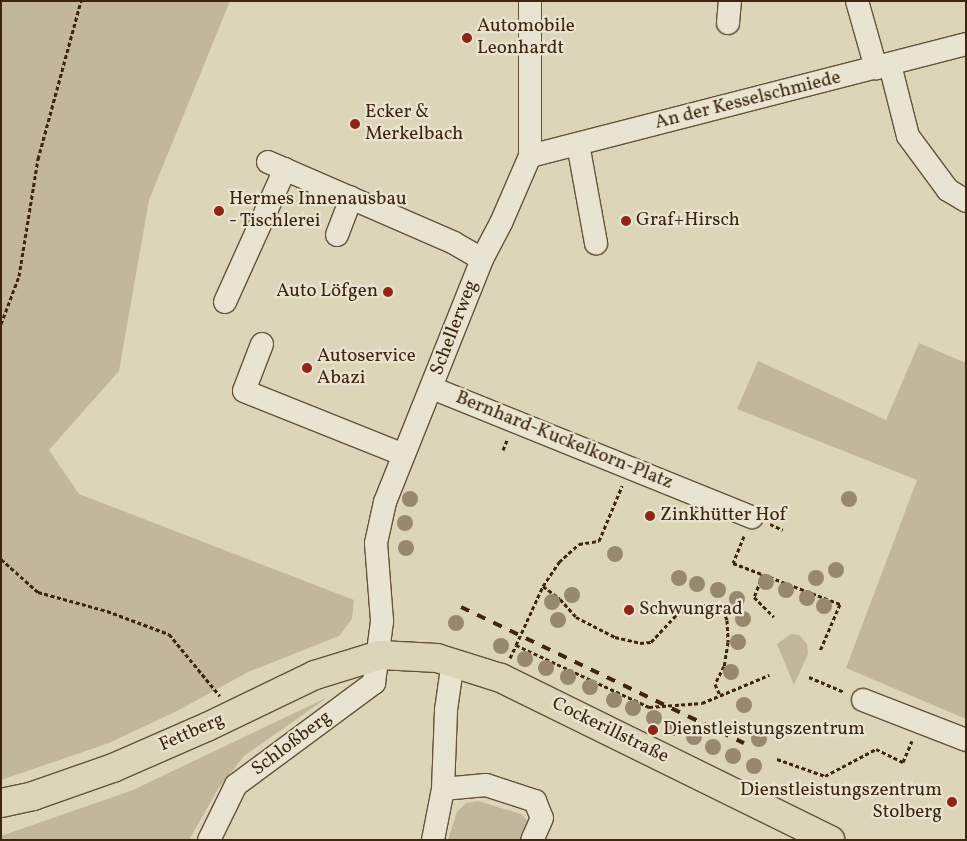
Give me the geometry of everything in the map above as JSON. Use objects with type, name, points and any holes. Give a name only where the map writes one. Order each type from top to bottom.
[{"type":"main road","name":"Cockerillstraße","points":[[380,655],[453,661],[501,678],[830,840]]},
{"type":"main road","name":"Fettberg","points":[[1,803],[33,796],[113,768],[235,714],[315,675],[380,655]]},
{"type":"street","name":"Schellerweg","points":[[380,655],[382,621],[376,543],[385,502],[482,259],[501,223],[530,156],[530,1]]},
{"type":"street","points":[[857,1],[908,136],[948,190],[966,201]]},
{"type":"street","name":"An der Kesselschmiede","points":[[530,156],[966,44]]},
{"type":"street","points":[[578,144],[596,243]]},
{"type":"street","points":[[225,302],[276,166],[454,243],[482,259]]},
{"type":"street","points":[[337,234],[351,198]]},
{"type":"street","points":[[262,344],[244,391],[404,455]]},
{"type":"street","name":"Bernhard-Kuckelkorn-Platz","points":[[432,388],[752,517]]},
{"type":"street","name":"Schloßberg","points":[[209,840],[236,785],[374,683],[380,655]]},
{"type":"street","points":[[433,840],[443,789],[446,710],[453,661]]},
{"type":"street","points":[[854,696],[966,740]]},
{"type":"street","points":[[443,789],[486,785],[535,801],[542,818],[532,840]]},
{"type":"path","points":[[1,324],[19,276],[38,159],[81,1]]},
{"type":"path","points":[[501,678],[543,586],[559,562],[579,544],[598,541],[630,467]]},
{"type":"path","points":[[752,517],[733,563],[840,604],[820,651]]},
{"type":"path","points":[[1,559],[38,592],[107,611],[169,634],[235,714]]},
{"type":"path","points":[[763,574],[754,597],[774,617]]},
{"type":"path","points":[[543,586],[560,599],[576,617],[615,637],[640,643],[651,642],[676,615],[695,605],[713,605],[723,610],[728,642],[724,666],[715,684],[720,695]]},
{"type":"path","points":[[516,645],[650,708],[702,703],[769,675]]},
{"type":"path","points":[[809,677],[854,696]]},
{"type":"path","points":[[777,759],[825,776],[876,749],[903,762],[920,722]]},
{"type":"shaded area","points":[[1,1],[230,1],[149,200],[119,371],[49,450],[79,494],[354,600],[352,619],[339,636],[248,672],[179,710],[109,743],[1,780]]},
{"type":"shaded area","points":[[919,343],[966,363],[966,719],[846,668],[917,480],[737,409],[758,361],[886,420]]},
{"type":"shaded area","points":[[791,634],[799,635],[807,644],[808,654],[794,685],[777,644]]},
{"type":"shaded area","points":[[328,697],[244,756],[218,789],[189,840],[1,840],[1,836],[133,790]]},
{"type":"shaded area","points":[[478,801],[521,814],[528,821],[523,840],[448,840],[457,812],[466,803]]},
{"type":"railway","points":[[461,607],[744,743]]},
{"type":"place","name":"Automobile Leonhardt","points":[[467,38]]},
{"type":"place","name":"Ecker & Merkelbach","points":[[355,124]]},
{"type":"place","name":"Hermes Innenausbau - Tischlerei","points":[[219,211]]},
{"type":"place","name":"Graf+Hirsch","points":[[626,221]]},
{"type":"place","name":"Auto Löfgen","points":[[388,292]]},
{"type":"place","name":"Autoservice Abazi","points":[[307,368]]},
{"type":"place","name":"Zinkhütter Hof","points":[[650,516]]},
{"type":"place","name":"Schwungrad","points":[[629,610]]},
{"type":"place","name":"Dienstleistungszentrum","points":[[653,730]]},
{"type":"place","name":"Dienstleistungszentrum Stolberg","points":[[952,802]]}]
